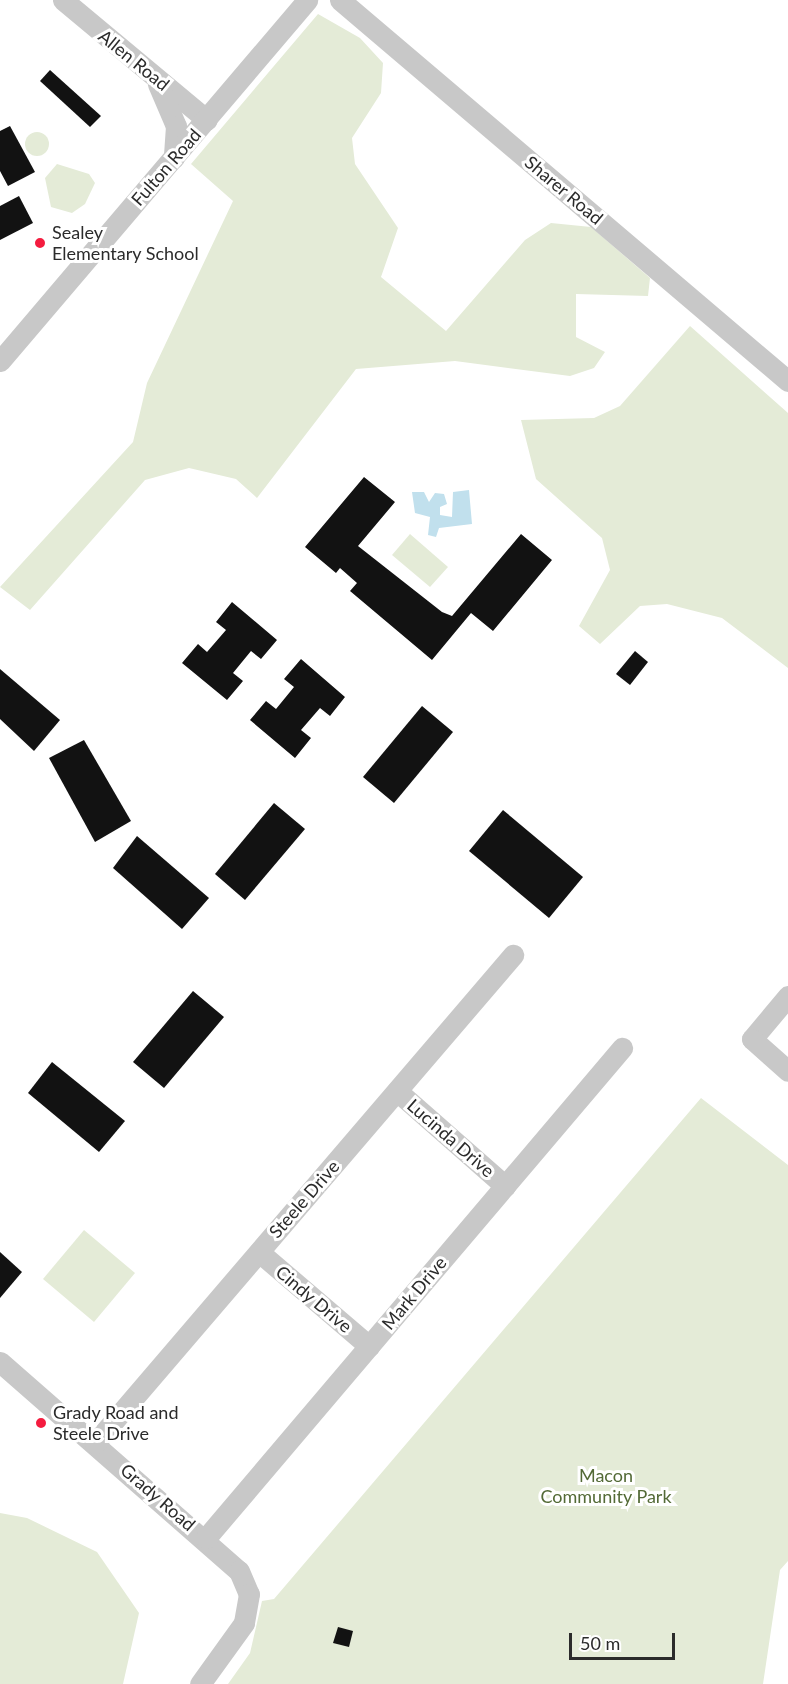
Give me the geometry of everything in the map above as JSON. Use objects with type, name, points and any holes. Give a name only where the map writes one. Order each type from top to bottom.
[{"type":"street","name":"Allen Road","points":[[63,0],[157,83],[207,120]]},
{"type":"street","name":"Fulton Road","points":[[0,361],[307,0]]},
{"type":"street","name":"Sharer Road","points":[[340,0],[788,381]]},
{"type":"street","points":[[157,83],[176,126],[174,158]]},
{"type":"street","name":"Steele Drive","points":[[95,1443],[513,955]]},
{"type":"street","points":[[788,996],[752,1039],[788,1071]]},
{"type":"street","name":"Mark Drive","points":[[206,1538],[622,1048]]},
{"type":"street","name":"Lucinda Drive","points":[[397,1091],[505,1186]]},
{"type":"street","name":"Cindy Drive","points":[[259,1252],[369,1346]]},
{"type":"street","name":"Grady Road","points":[[0,1362],[206,1538],[239,1571],[249,1594],[239,1636],[200,1684]]},
{"type":"green space","points":[[318,14],[360,38],[383,63],[381,93],[352,138],[355,164],[398,228],[381,277],[446,331],[525,240],[551,223],[591,227],[650,278],[648,296],[576,294],[576,337],[605,352],[594,368],[570,376],[455,361],[356,369],[257,498],[236,479],[189,468],[145,480],[30,610],[0,587],[133,442],[147,383],[233,201],[191,164]]},
{"type":"green space","points":[[37,132],[46,135],[49,144],[46,153],[37,156],[28,153],[25,144],[28,135]]},
{"type":"green space","points":[[57,164],[89,174],[95,183],[85,204],[72,213],[51,207],[45,178]]},
{"type":"green space","points":[[690,326],[788,413],[788,668],[722,618],[667,604],[640,606],[600,644],[579,626],[610,570],[602,538],[536,479],[521,420],[594,418],[620,406]]},
{"type":"green space","points":[[410,534],[448,567],[430,587],[392,555]]},
{"type":"green space","name":"Macon Community Park","points":[[701,1098],[788,1165],[788,1561],[780,1570],[763,1684],[228,1684],[250,1653],[262,1601],[274,1599]]},
{"type":"green space","points":[[84,1230],[135,1273],[94,1322],[43,1279]]},
{"type":"green space","points":[[0,1513],[27,1518],[97,1552],[139,1613],[123,1684],[0,1684]]},
{"type":"water","points":[[469,490],[472,524],[439,528],[436,537],[428,535],[430,517],[415,513],[412,492],[424,492],[429,502],[435,493],[444,494],[447,504],[440,507],[440,515],[452,517],[453,492]]},
{"type":"building","points":[[50,70],[101,116],[90,127],[40,81]]},
{"type":"building","points":[[10,126],[35,172],[8,186],[0,171],[0,131]]},
{"type":"building","points":[[19,196],[33,223],[0,240],[0,206]]},
{"type":"building","points":[[364,477],[395,502],[358,546],[442,612],[452,616],[521,534],[552,560],[493,631],[471,613],[432,660],[350,591],[357,583],[340,568],[336,573],[305,547]]},
{"type":"building","points":[[232,602],[277,640],[261,659],[251,651],[233,673],[243,681],[227,700],[182,663],[198,644],[207,652],[226,630],[216,622]]},
{"type":"building","points":[[635,651],[648,662],[630,685],[616,674]]},
{"type":"building","points":[[301,659],[345,697],[330,716],[320,708],[301,730],[311,738],[295,758],[250,720],[266,701],[276,709],[294,687],[284,679]]},
{"type":"building","points":[[0,669],[60,720],[34,751],[0,719]]},
{"type":"building","points":[[422,706],[453,732],[394,803],[363,777]]},
{"type":"building","points":[[84,740],[131,821],[95,842],[49,758]]},
{"type":"building","points":[[274,803],[305,829],[245,900],[215,874]]},
{"type":"building","points":[[503,810],[583,877],[549,918],[469,851]]},
{"type":"building","points":[[137,836],[209,898],[182,929],[113,868]]},
{"type":"building","points":[[193,991],[224,1017],[164,1088],[133,1062]]},
{"type":"building","points":[[52,1062],[125,1121],[99,1152],[28,1093]]},
{"type":"building","points":[[0,1252],[22,1272],[0,1298]]},
{"type":"building","points":[[338,1627],[353,1631],[349,1647],[333,1643]]},
{"type":"place","name":"Sealey Elementary School","points":[[40,243]]},
{"type":"place","name":"Grady Road and Steele Drive","points":[[41,1423]]}]
